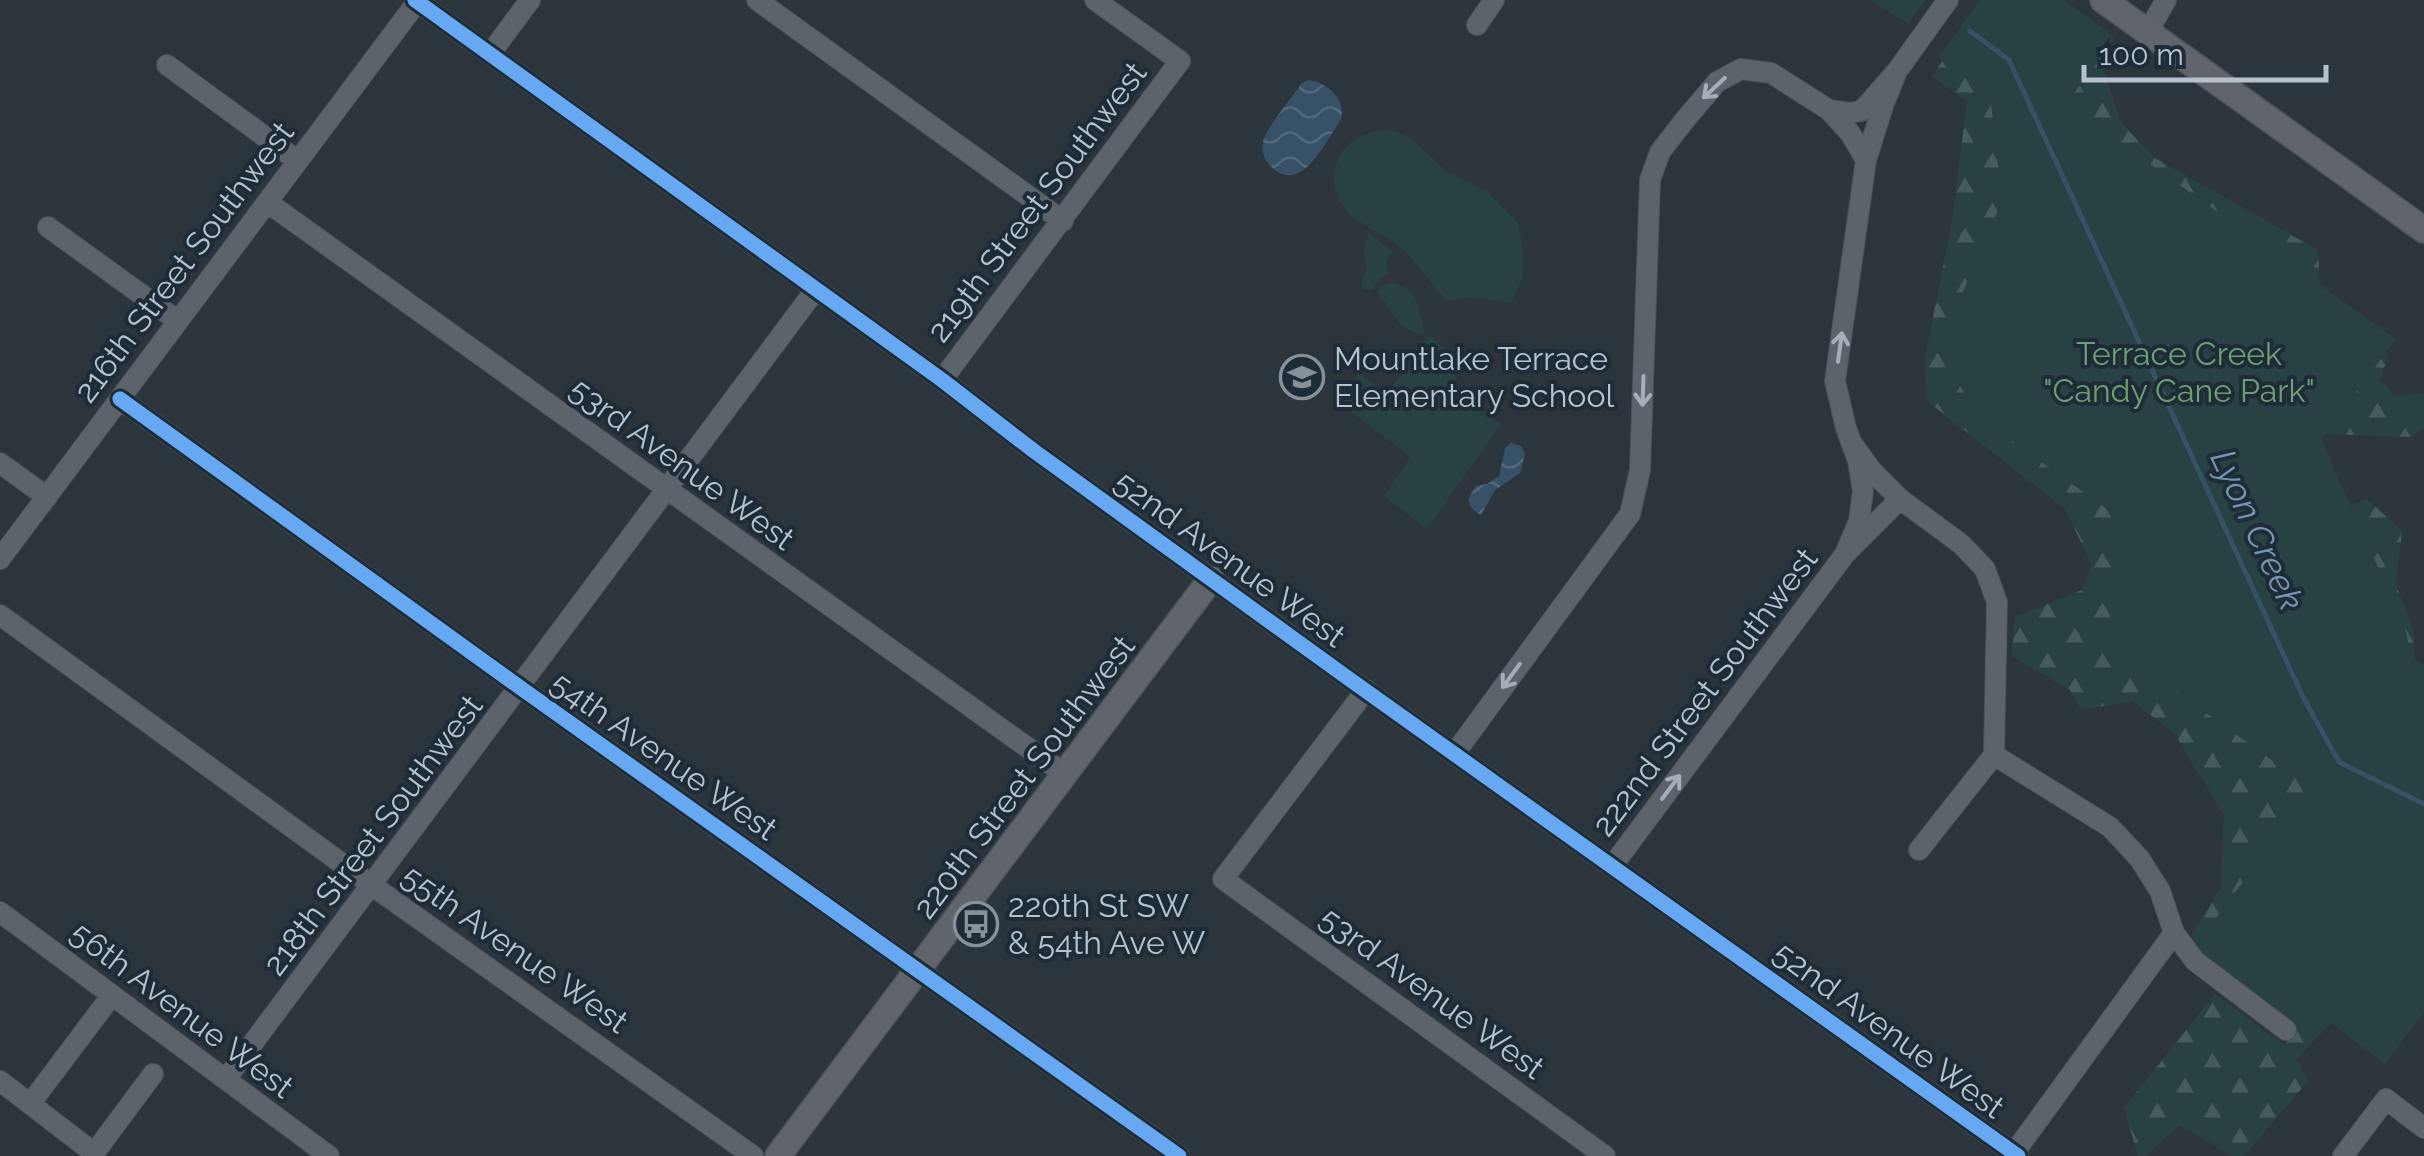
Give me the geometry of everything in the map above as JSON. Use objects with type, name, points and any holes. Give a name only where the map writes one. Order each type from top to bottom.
[{"type":"main road","points":[[2103,0],[2424,230]]},
{"type":"main road","name":"220th Street Southwest","points":[[778,1156],[1211,579]]},
{"type":"street","points":[[490,54],[530,0]]},
{"type":"street","points":[[757,0],[1063,220]]},
{"type":"street","name":"219th Street Southwest","points":[[942,380],[1180,61],[1094,0]]},
{"type":"street","points":[[1477,25],[1494,0]]},
{"type":"street","points":[[1829,110],[1861,111],[1898,71],[1948,0]]},
{"type":"street","points":[[2147,32],[2166,0]]},
{"type":"street","name":"52nd Avenue West","points":[[416,1],[1211,579],[2016,1154]]},
{"type":"street","name":"216th Street Southwest","points":[[0,559],[416,1]]},
{"type":"street","points":[[168,65],[298,161]]},
{"type":"street","points":[[1455,754],[1630,514],[1640,470],[1650,180],[1660,152],[1717,82],[1741,69],[1770,73],[1829,110],[1850,133],[1866,160]]},
{"type":"street","name":"222nd Street Southwest","points":[[1845,554],[1860,521],[1863,492],[1835,381],[1866,160],[1898,71]]},
{"type":"street","name":"53rd Avenue West","points":[[268,202],[1063,773]]},
{"type":"street","points":[[48,227],[178,321]]},
{"type":"street","name":"218th Street Southwest","points":[[226,1079],[816,289]]},
{"type":"street","name":"54th Avenue West","points":[[120,399],[1169,1153]]},
{"type":"street","name":"222nd Street Southwest","points":[[1613,865],[1845,554],[1900,499],[1851,442]]},
{"type":"street","points":[[0,463],[46,496]]},
{"type":"street","points":[[1900,499],[1961,544],[1985,570],[1997,602],[1994,755],[1919,850]]},
{"type":"street","name":"55th Avenue West","points":[[0,615],[752,1156]]},
{"type":"street","name":"53rd Avenue West","points":[[1366,690],[1223,879],[1605,1156]]},
{"type":"street","points":[[1994,755],[2110,828],[2139,858],[2160,890],[2174,933],[2195,961],[2286,1030]]},
{"type":"street","name":"56th Avenue West","points":[[0,912],[226,1079],[314,1152]]},
{"type":"street","points":[[2016,1154],[2174,933]]},
{"type":"street","points":[[30,1104],[112,995]]},
{"type":"street","points":[[0,1081],[93,1154],[154,1074]]},
{"type":"street","points":[[2343,1156],[2386,1099],[2424,1128]]},
{"type":"green space","points":[[1870,0],[1925,0],[1908,24]]},
{"type":"green space","name":"Terrace Creek \"Candy Cane Park\"","points":[[1980,0],[2064,0],[2115,37],[2066,104],[2396,339],[2321,439],[2405,628],[2411,656],[2424,666],[2424,1012],[2385,1064],[2327,1020],[2313,1038],[2193,949],[2312,789],[2106,641],[2114,514],[1959,403],[1965,394],[1938,349],[2002,201],[1990,94],[1939,57]]},
{"type":"green space","name":"Terrace Creek \"Candy Cane Park\"","points":[[1984,0],[2090,25],[2120,121],[2153,157],[2318,250],[2321,299],[2378,334],[2388,357],[2380,379],[2394,395],[2424,394],[2424,428],[2411,437],[2296,433],[2328,514],[2367,499],[2402,531],[2396,584],[2414,632],[2414,662],[2424,671],[2333,1020],[2297,1059],[2308,1081],[2244,1156],[2232,1156],[2180,1125],[2145,1156],[2138,1156],[2124,1108],[2215,994],[2284,1045],[2294,1031],[2189,939],[2221,887],[2224,815],[2174,733],[2132,701],[2081,710],[2070,690],[2012,656],[2015,617],[2082,590],[2092,565],[2065,509],[1927,401],[1925,358],[1952,221],[1967,101],[1932,76]]},
{"type":"green space","points":[[1372,132],[1401,133],[1447,172],[1487,192],[1518,223],[1523,250],[1522,278],[1511,303],[1474,297],[1447,301],[1407,253],[1347,212],[1335,189],[1336,163],[1349,144]]},
{"type":"green space","points":[[1368,233],[1393,251],[1386,260],[1388,273],[1372,290],[1363,289],[1361,283],[1367,266],[1364,252]]},
{"type":"green space","points":[[1390,283],[1412,294],[1425,335],[1405,328],[1376,294]]},
{"type":"green space","points":[[1429,336],[1452,360],[1457,393],[1501,424],[1427,529],[1384,496],[1411,457],[1338,402],[1358,373],[1388,393]]},
{"type":"water","points":[[1309,80],[1334,93],[1341,105],[1341,119],[1314,160],[1296,174],[1286,175],[1267,161],[1263,142],[1286,104]]},
{"type":"water","points":[[1511,443],[1521,446],[1525,454],[1520,473],[1495,490],[1481,515],[1470,506],[1470,495],[1476,486],[1499,476],[1505,448]]},
{"type":"waterway","name":"Lyon Creek","points":[[1970,31],[2009,60],[2303,697],[2339,762],[2424,804]]},
{"type":"cycle path","points":[[415,0],[1352,681],[2018,1156]]},
{"type":"cycle path","points":[[120,399],[1179,1156]]},
{"type":"place","name":"Mountlake Terrace Elementary School","points":[[1302,377]]},
{"type":"place","name":"220th St SW & 54th Ave W","points":[[976,924]]}]
